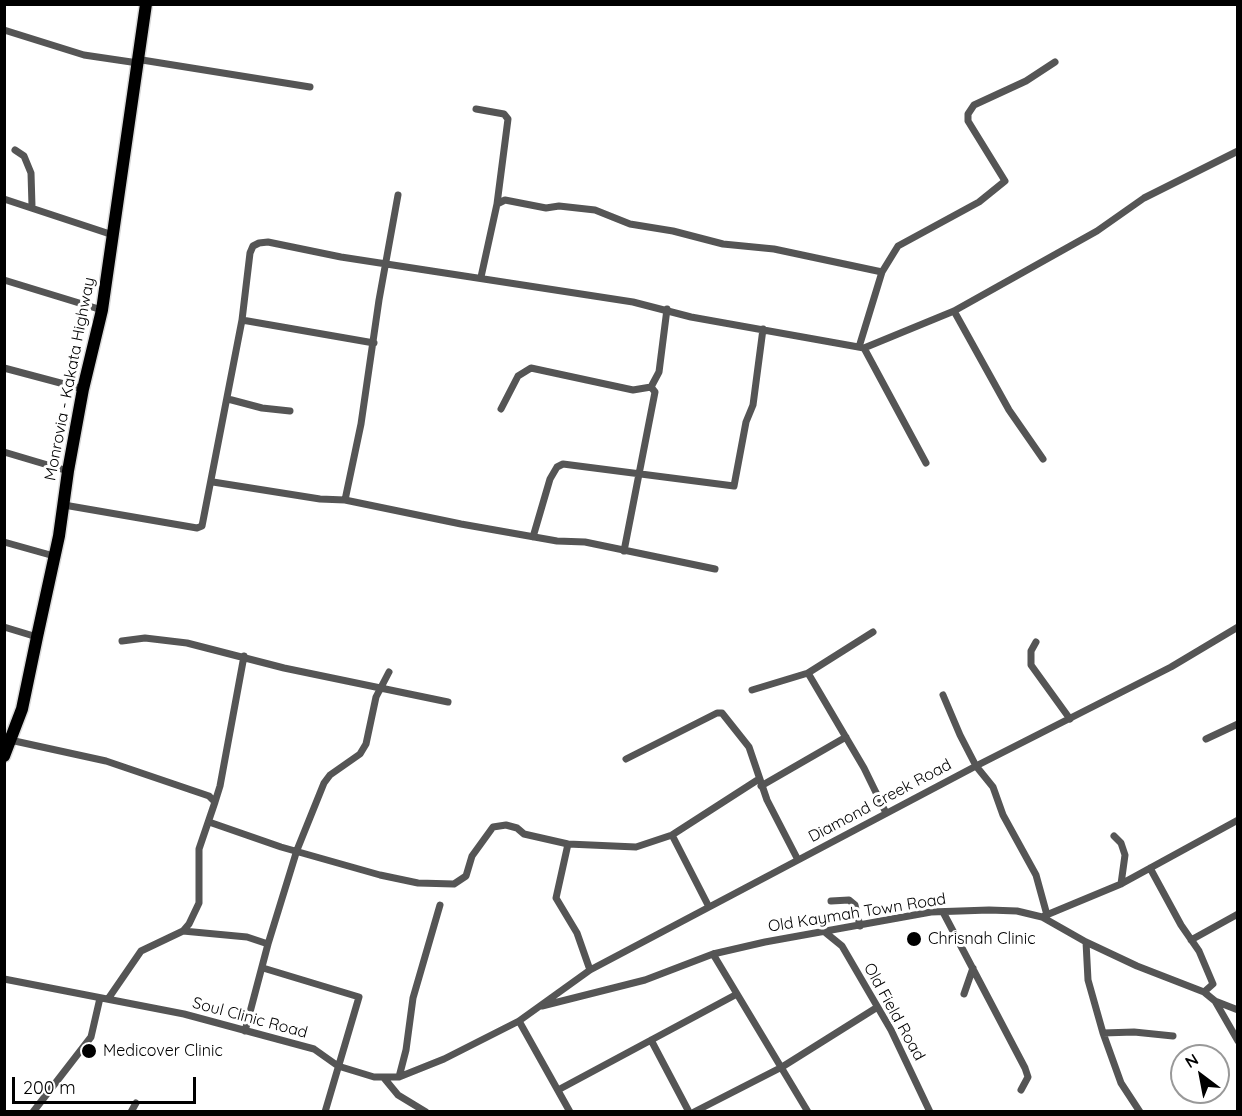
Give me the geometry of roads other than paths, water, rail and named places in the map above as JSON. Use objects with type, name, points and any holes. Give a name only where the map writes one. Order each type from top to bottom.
[{"type":"highway","name":"Monrovia - Kakata Highway","points":[[4,756],[7,738],[22,709],[38,638],[64,505],[83,389],[102,310],[146,4]]},
{"type":"street","points":[[4,30],[84,55],[138,63],[142,60],[310,87]]},
{"type":"street","points":[[926,463],[862,347],[882,272],[898,246],[979,202],[1002,185],[1005,181],[968,121],[968,114],[974,105],[1026,81],[1055,62]]},
{"type":"street","points":[[476,109],[504,114],[508,119],[497,204],[481,277]]},
{"type":"street","points":[[15,150],[24,156],[31,173],[32,206]]},
{"type":"street","points":[[64,505],[200,528],[213,482],[242,320],[250,253],[259,243],[268,242],[386,264],[481,277],[667,309],[691,317],[862,347],[954,311],[1097,231],[1144,198],[1238,151]]},
{"type":"street","points":[[345,500],[361,424],[398,195]]},
{"type":"street","points":[[4,199],[32,206],[113,235]]},
{"type":"street","points":[[497,204],[505,200],[516,200],[546,208],[559,206],[595,210],[630,224],[672,231],[723,244],[774,249],[882,272]]},
{"type":"street","points":[[4,280],[102,310]]},
{"type":"street","points":[[651,387],[659,372],[667,309]]},
{"type":"street","points":[[954,311],[1009,410],[1043,459]]},
{"type":"street","points":[[242,320],[374,343]]},
{"type":"street","points":[[533,537],[550,478],[557,467],[563,464],[734,486],[746,422],[753,405],[763,329]]},
{"type":"street","points":[[4,368],[83,389]]},
{"type":"street","points":[[501,409],[518,376],[531,368],[633,390],[651,387]]},
{"type":"street","points":[[624,551],[655,392],[651,387]]},
{"type":"street","points":[[228,399],[255,407],[290,411]]},
{"type":"street","points":[[4,452],[68,471]]},
{"type":"street","points":[[213,482],[320,500],[345,500],[533,537],[585,542],[715,569]]},
{"type":"street","points":[[4,542],[54,556]]},
{"type":"street","points":[[4,627],[38,638]]},
{"type":"street","name":"Diamond Creek Road","points":[[539,1007],[590,970],[976,766],[1171,667],[1238,627]]},
{"type":"street","points":[[752,690],[807,673],[873,632]]},
{"type":"street","points":[[122,641],[167,639],[244,656],[284,668],[448,702]]},
{"type":"street","points":[[1036,642],[1031,651],[1031,665],[1070,719]]},
{"type":"street","points":[[33,1112],[91,1037],[104,999],[141,951],[183,931],[199,903],[200,849],[220,786],[244,656]]},
{"type":"street","points":[[245,1031],[268,944],[297,850],[324,783],[330,775],[360,754],[366,744],[379,688],[389,672]]},
{"type":"street","points":[[807,673],[846,737],[886,813]]},
{"type":"street","points":[[943,695],[976,766],[993,787],[1003,815],[1036,876],[1044,916],[1121,884],[1238,820]]},
{"type":"street","points":[[626,759],[717,713],[722,713],[749,747],[760,782],[798,860]]},
{"type":"street","points":[[1206,739],[1238,724]]},
{"type":"street","points":[[209,822],[297,850],[418,883],[454,884],[466,876],[472,856],[494,827],[506,825],[517,828],[524,834],[568,844],[636,847],[672,835],[760,782],[846,737]]},
{"type":"street","points":[[7,738],[106,761],[208,796],[214,802]]},
{"type":"street","points":[[672,835],[709,907]]},
{"type":"street","points":[[1114,836],[1121,843],[1125,855],[1121,884]]},
{"type":"street","points":[[568,844],[556,898],[580,939],[590,970]]},
{"type":"street","points":[[1150,868],[1199,951],[1213,984],[1204,992]]},
{"type":"street","points":[[831,901],[849,900],[855,905],[860,926]]},
{"type":"street","points":[[399,1077],[406,1050],[413,998],[440,905]]},
{"type":"street","name":"Old Kaymah Town Road","points":[[539,1007],[645,980],[713,954],[765,942],[943,912],[1008,911],[1044,916],[1086,942],[1137,966],[1204,992],[1215,1001],[1238,1010]]},
{"type":"street","points":[[943,912],[1025,1068],[1028,1077],[1021,1090]]},
{"type":"street","points":[[1191,940],[1238,914]]},
{"type":"street","points":[[183,931],[247,937],[268,944]]},
{"type":"street","name":"Old Field Road","points":[[826,933],[842,946],[904,1053],[930,1112]]},
{"type":"street","points":[[1086,942],[1088,980],[1102,1034],[1121,1083],[1140,1112]]},
{"type":"street","points":[[713,954],[808,1112]]},
{"type":"street","points":[[263,968],[358,996],[325,1112]]},
{"type":"street","points":[[964,994],[973,968]]},
{"type":"street","name":"Soul Clinic Road","points":[[4,979],[184,1014],[314,1049],[338,1066],[384,1078],[399,1077],[444,1059],[519,1021],[539,1007]]},
{"type":"street","points":[[558,1090],[737,994]]},
{"type":"street","points":[[1215,1001],[1238,1041]]},
{"type":"street","points":[[694,1112],[782,1067],[876,1008]]},
{"type":"street","points":[[519,1021],[570,1112]]},
{"type":"street","points":[[1102,1034],[1134,1032],[1173,1036]]},
{"type":"street","points":[[651,1040],[689,1112]]},
{"type":"street","points":[[384,1078],[398,1095],[426,1112]]},
{"type":"street","points":[[130,1112],[136,1103]]},
{"type":"place","name":"Chrisnah Clinic","points":[[914,939]]},
{"type":"place","name":"Medicover Clinic","points":[[89,1051]]}]
